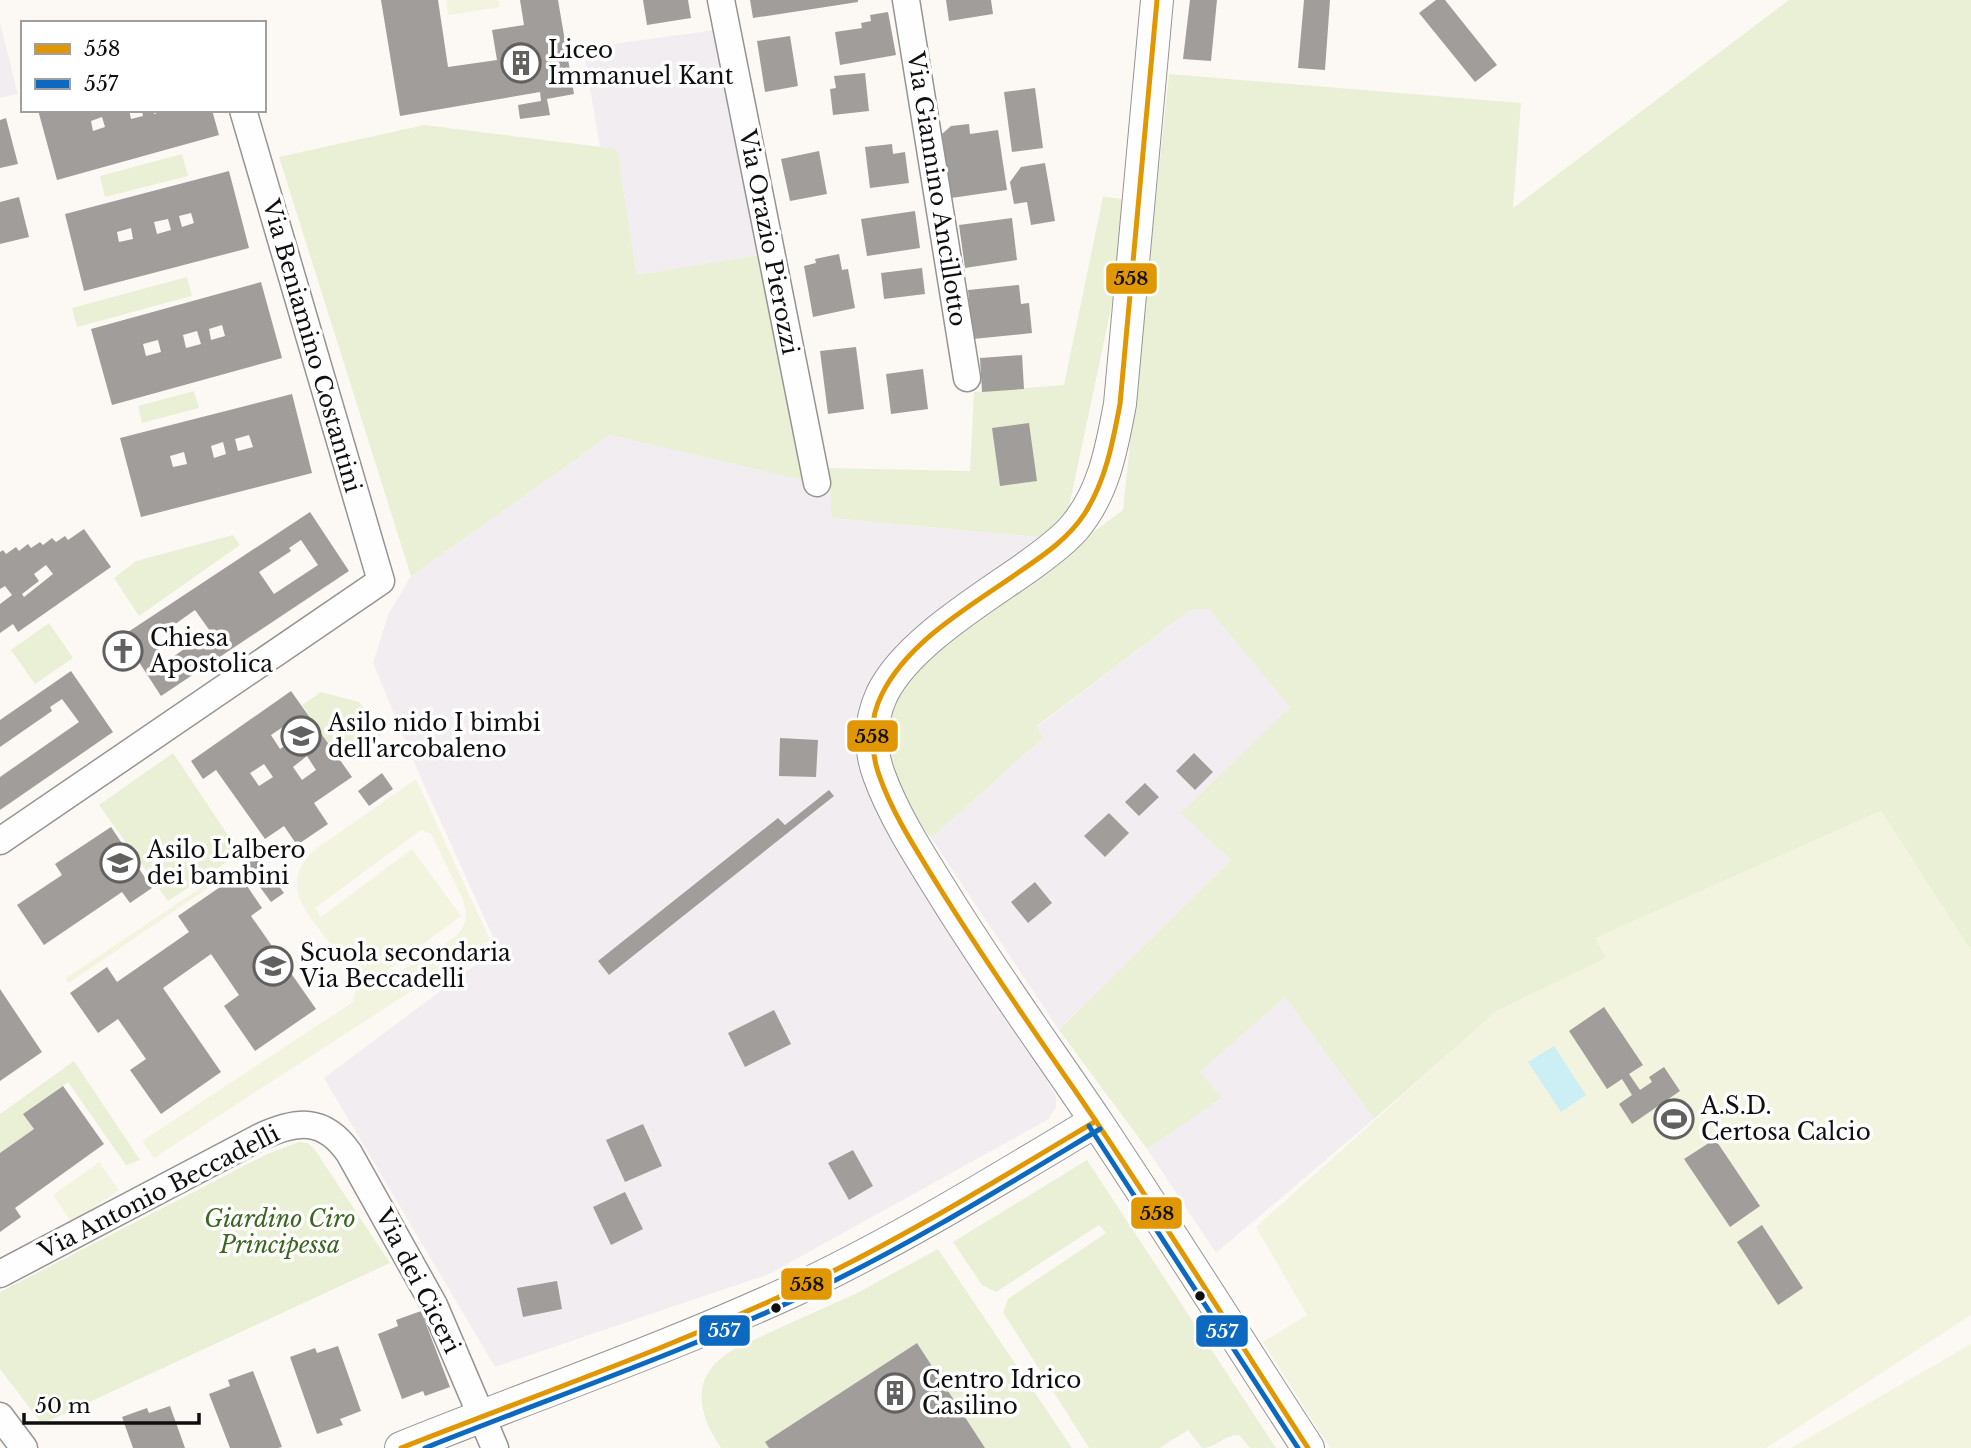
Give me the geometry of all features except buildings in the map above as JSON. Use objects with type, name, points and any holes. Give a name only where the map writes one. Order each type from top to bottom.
[{"type":"street","name":"Via Orazio Pierozzi","points":[[720,0],[817,483]]},
{"type":"street","name":"Via Giannino Ancillotto","points":[[906,0],[967,378]]},
{"type":"street","points":[[1157,0],[1127,350],[1110,457],[1098,488],[1073,529],[1049,551],[940,631],[903,663],[891,678],[872,724],[873,755],[879,775],[914,847],[973,941],[1096,1121],[1308,1448]]},
{"type":"street","name":"Via Beniamino Costantini","points":[[0,841],[381,581],[244,112]]},
{"type":"street","points":[[401,1448],[669,1344],[804,1285],[927,1223],[1096,1121]]},
{"type":"street","name":"Via Antonio Beccadelli","points":[[0,1274],[260,1137],[292,1125],[321,1127]]},
{"type":"street","name":"Via dei Ciceri","points":[[321,1127],[338,1138],[349,1153],[416,1270],[449,1337],[495,1448]]},
{"type":"street","points":[[0,1416],[24,1448]]},
{"type":"shaded area","points":[[0,23],[18,94],[0,98]]},
{"type":"shaded area","points":[[716,30],[758,255],[637,275],[617,149],[600,147],[583,48]]},
{"type":"shaded area","points":[[610,435],[830,485],[833,518],[1049,538],[864,777],[1056,1096],[1056,1107],[1049,1119],[769,1274],[495,1367],[324,1078],[498,948],[420,776],[373,663],[388,615],[411,576]]},
{"type":"shaded area","points":[[1209,609],[1240,643],[1290,707],[1182,813],[1231,860],[1059,1030],[931,838],[1042,739],[1037,727],[1190,610]]},
{"type":"shaded area","points":[[1285,997],[1374,1119],[1216,1253],[1147,1149],[1220,1098],[1200,1072]]},
{"type":"green space","points":[[446,0],[498,0],[500,7],[448,15]]},
{"type":"green space","points":[[1789,0],[1971,0],[1971,951],[1881,811],[1596,938],[1606,958],[1496,1012],[1374,1119],[1285,997],[1200,1072],[1221,1098],[1147,1149],[1059,1030],[1231,860],[1181,813],[1290,707],[1209,609],[1190,610],[1037,726],[1043,738],[931,838],[900,798],[892,775],[885,726],[911,667],[1123,510],[1169,74],[1521,103],[1513,208]]},
{"type":"green space","points":[[424,125],[617,149],[637,275],[758,255],[808,481],[610,435],[411,576],[279,157]]},
{"type":"green space","points":[[182,154],[188,176],[105,197],[100,176]]},
{"type":"green space","points":[[1103,197],[1134,200],[1066,521],[1049,538],[832,518],[829,468],[970,471],[974,392],[1064,385]]},
{"type":"green space","points":[[187,277],[192,296],[77,327],[72,308]]},
{"type":"green space","points":[[194,391],[199,408],[142,423],[138,406]]},
{"type":"green space","points":[[233,535],[240,545],[139,616],[114,578],[136,561]]},
{"type":"green space","points":[[49,623],[73,658],[35,684],[11,650]]},
{"type":"green space","points":[[321,692],[359,702],[383,734],[341,762],[302,705]]},
{"type":"green space","points":[[173,753],[240,853],[168,901],[99,805]]},
{"type":"green space","points":[[416,779],[490,940],[154,1158],[142,1141],[353,1002],[356,989],[354,978],[307,913],[298,893],[299,873],[313,851]],"holes":[[[421,830],[431,834],[463,900],[466,911],[464,924],[455,937],[375,987],[370,983],[461,916],[412,849],[321,917],[315,908]]]},
{"type":"green space","name":"A.S.D. Certosa Calcio","points":[[1881,811],[1971,951],[1971,1315],[1766,1448],[1330,1448],[1263,1342],[1307,1315],[1256,1227],[1496,1011],[1606,958],[1595,938]]},
{"type":"green space","points":[[209,882],[211,886],[69,983],[65,979]]},
{"type":"green space","points":[[74,1061],[140,1160],[126,1165],[68,1082],[24,1114],[34,1129],[0,1153],[0,1114]]},
{"type":"green space","name":"Giardino Ciro Principessa","points":[[299,1142],[308,1143],[315,1150],[390,1263],[42,1424],[0,1369],[0,1292],[267,1154]]},
{"type":"green space","points":[[1087,1160],[1276,1448],[1250,1448],[1239,1435],[1202,1448],[1188,1430],[1160,1448],[1089,1448],[1003,1312],[1008,1299],[1106,1233],[1099,1225],[996,1292],[982,1285],[953,1242]]},
{"type":"green space","points":[[99,1162],[119,1190],[72,1223],[53,1195]]},
{"type":"green space","points":[[938,1249],[1072,1448],[985,1448],[917,1343],[766,1442],[769,1448],[721,1448],[706,1419],[702,1392],[705,1379],[723,1357],[738,1347],[857,1293]]},
{"type":"green space","points":[[1971,1344],[1971,1448],[1791,1448]]},
{"type":"water","points":[[1554,1046],[1586,1095],[1561,1112],[1528,1062]]},
{"type":"transit line","name":"558","points":[[1157,0],[1120,404],[1103,474],[1085,513],[1064,538],[962,611],[908,657],[894,675],[878,704],[873,724],[874,755],[891,804],[939,887],[1134,1178],[1308,1448]]},
{"type":"transit line","name":"558","points":[[401,1448],[655,1350],[805,1285],[916,1227],[1096,1121]]},
{"type":"transit line","name":"557","points":[[1089,1126],[1298,1448]]},
{"type":"transit line","name":"557","points":[[425,1448],[666,1355],[809,1293],[920,1235],[1100,1129]]},
{"type":"place","name":"Liceo Immanuel Kant","points":[[521,63]]},
{"type":"place","name":"Chiesa Apostolica","points":[[123,651]]},
{"type":"place","name":"Asilo nido I bimbi dell'arcobaleno","points":[[301,736]]},
{"type":"place","name":"Asilo L'albero dei bambini","points":[[120,863]]},
{"type":"place","name":"Scuola secondaria Via Beccadelli","points":[[273,966]]},
{"type":"place","name":"A.S.D. Certosa Calcio","points":[[1674,1119]]},
{"type":"place","name":"Centro Idrico Casilino","points":[[895,1393]]}]
